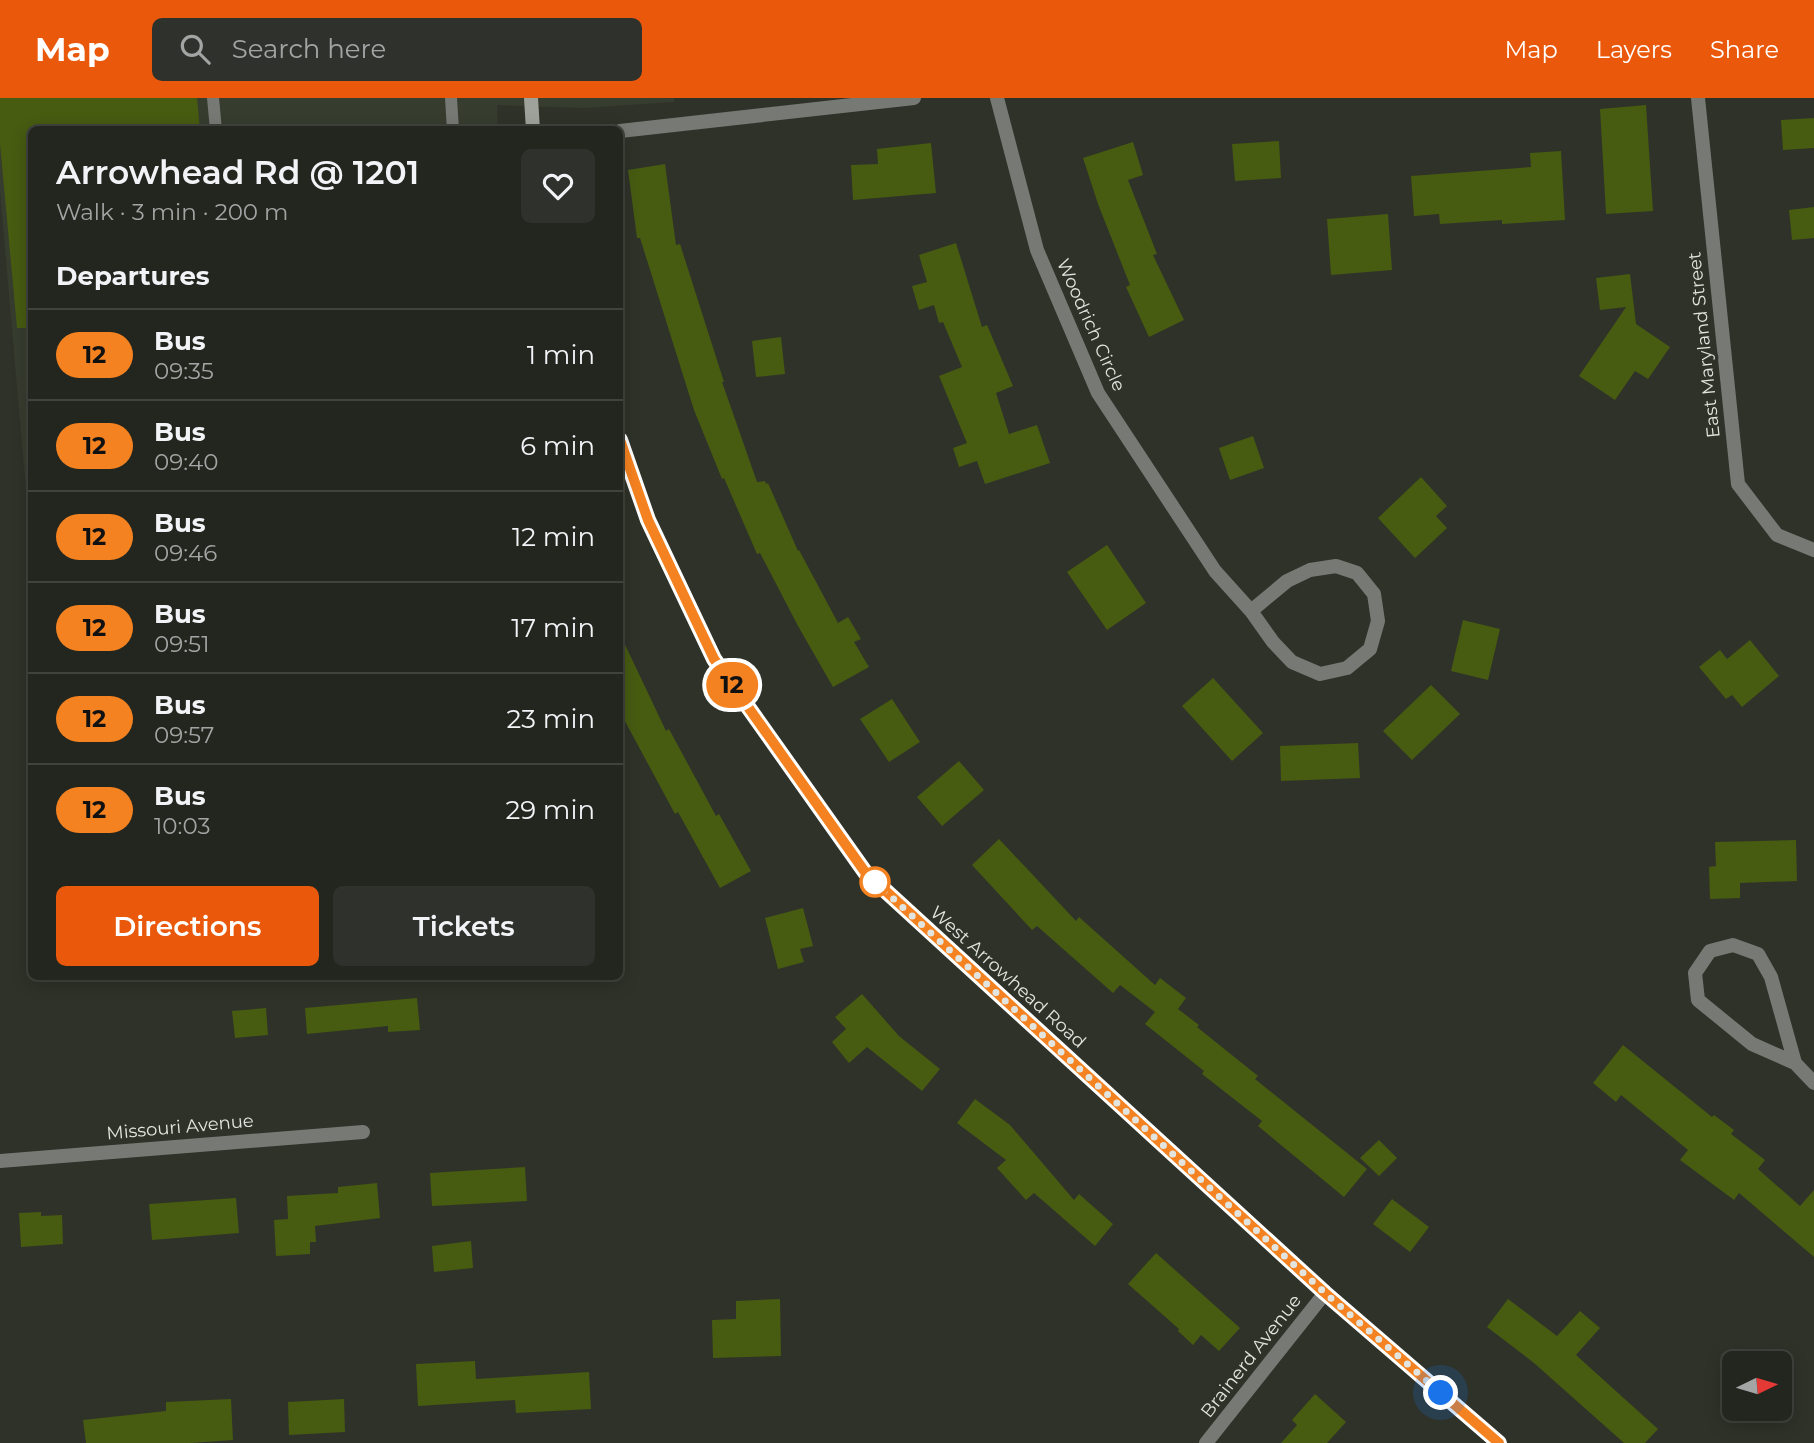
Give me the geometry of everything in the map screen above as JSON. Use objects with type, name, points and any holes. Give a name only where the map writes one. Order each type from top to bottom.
[{"type":"street","points":[[531,98],[533,126]]},
{"type":"street","points":[[623,131],[914,98]]},
{"type":"street","name":"Woodrich Circle","points":[[997,98],[1037,250],[1098,393],[1215,571],[1292,662],[1320,674],[1347,668],[1370,649],[1378,621],[1374,594],[1357,573],[1336,566],[1310,570],[1287,581],[1251,611]]},
{"type":"street","name":"East Maryland Street","points":[[1698,98],[1738,484],[1777,535],[1814,550]]},
{"type":"street","name":"West Arrowhead Road","points":[[623,448],[648,520],[714,659],[865,872],[1325,1293],[1498,1443]]},
{"type":"street","points":[[1795,1063],[1770,977],[1758,954],[1733,945],[1710,951],[1695,973],[1698,1000],[1752,1044],[1795,1063],[1814,1083]]},
{"type":"street","name":"Missouri Avenue","points":[[0,1161],[363,1132]]},
{"type":"street","name":"Brainerd Avenue","points":[[1206,1443],[1325,1293]]},
{"type":"lane","points":[[213,98],[216,126]]},
{"type":"lane","points":[[452,98],[453,126]]},
{"type":"shaded area","points":[[0,98],[674,98],[674,102],[584,108],[497,105],[498,126],[28,126],[28,513],[0,191]]},
{"type":"building","points":[[0,98],[197,98],[200,126],[28,126],[28,328],[17,328],[0,144]]},
{"type":"building","points":[[1646,105],[1653,211],[1606,214],[1600,109]]},
{"type":"building","points":[[1814,118],[1814,148],[1783,150],[1781,120]]},
{"type":"building","points":[[1279,141],[1281,178],[1235,181],[1232,144]]},
{"type":"building","points":[[1133,142],[1143,175],[1128,180],[1157,254],[1153,255],[1184,320],[1149,337],[1126,287],[1130,285],[1083,158]]},
{"type":"building","points":[[931,143],[936,193],[853,200],[851,165],[878,164],[877,149]]},
{"type":"building","points":[[1561,151],[1565,220],[1440,224],[1439,214],[1414,216],[1411,176],[1531,167],[1530,153]]},
{"type":"building","points":[[665,164],[676,245],[680,244],[722,382],[757,482],[768,483],[798,551],[838,623],[848,617],[861,639],[854,642],[869,667],[833,687],[760,553],[757,554],[724,478],[722,479],[694,410],[640,238],[637,238],[628,170]]},
{"type":"building","points":[[1814,207],[1814,238],[1792,240],[1789,210]]},
{"type":"building","points":[[1388,214],[1392,270],[1331,275],[1327,219]]},
{"type":"building","points":[[956,243],[982,327],[987,325],[1013,386],[996,393],[1009,434],[1037,425],[1050,463],[985,484],[977,461],[959,467],[953,448],[967,443],[939,376],[962,367],[943,322],[939,323],[934,305],[919,310],[912,286],[927,282],[919,255]]},
{"type":"building","points":[[1630,274],[1636,324],[1670,347],[1648,379],[1635,371],[1615,400],[1579,376],[1626,307],[1600,310],[1596,278]]},
{"type":"building","points":[[781,337],[785,374],[756,377],[752,341]]},
{"type":"building","points":[[1253,436],[1264,468],[1230,480],[1219,448]]},
{"type":"building","points":[[1421,477],[1447,506],[1436,516],[1447,528],[1415,558],[1378,518]]},
{"type":"building","points":[[1107,545],[1146,603],[1107,630],[1067,572]]},
{"type":"building","points":[[1463,620],[1500,629],[1488,680],[1451,671]]},
{"type":"building","points":[[623,640],[666,731],[669,729],[716,816],[719,814],[751,871],[720,888],[678,812],[675,814],[623,718]]},
{"type":"building","points":[[1750,640],[1779,676],[1742,707],[1732,695],[1726,699],[1699,667],[1720,650],[1727,659]]},
{"type":"building","points":[[1213,678],[1263,733],[1232,761],[1182,706]]},
{"type":"building","points":[[1431,685],[1460,714],[1412,760],[1383,731]]},
{"type":"building","points":[[892,699],[920,742],[889,762],[860,719]]},
{"type":"building","points":[[1358,743],[1360,778],[1281,781],[1280,746]]},
{"type":"building","points":[[959,761],[984,790],[942,826],[917,797]]},
{"type":"building","points":[[999,839],[1076,921],[1079,917],[1155,985],[1160,978],[1186,998],[1178,1009],[1199,1025],[1197,1027],[1258,1076],[1255,1079],[1367,1169],[1344,1197],[1258,1126],[1262,1121],[1202,1074],[1204,1071],[1145,1024],[1155,1012],[1120,985],[1113,993],[1037,926],[1032,930],[972,865]]},
{"type":"building","points":[[1796,840],[1797,881],[1740,883],[1740,898],[1710,899],[1709,867],[1716,866],[1715,842]]},
{"type":"building","points":[[803,908],[813,946],[800,949],[804,962],[778,969],[765,918]]},
{"type":"building","points":[[862,994],[899,1036],[940,1069],[922,1091],[867,1047],[849,1063],[832,1042],[846,1029],[835,1017]]},
{"type":"building","points":[[417,998],[420,1030],[388,1032],[388,1026],[307,1034],[305,1008]]},
{"type":"building","points":[[266,1008],[268,1035],[235,1038],[232,1011]]},
{"type":"building","points":[[1623,1045],[1712,1117],[1714,1115],[1734,1130],[1731,1134],[1765,1160],[1758,1169],[1800,1206],[1814,1190],[1814,1257],[1739,1193],[1734,1200],[1680,1160],[1688,1150],[1621,1095],[1616,1102],[1593,1083]]},
{"type":"building","points":[[975,1099],[1010,1125],[1074,1200],[1079,1194],[1113,1224],[1095,1246],[1034,1193],[1026,1200],[997,1168],[1006,1160],[957,1123]]},
{"type":"building","points":[[1379,1140],[1397,1158],[1379,1176],[1360,1158]]},
{"type":"building","points":[[525,1167],[527,1201],[432,1206],[430,1173]]},
{"type":"building","points":[[377,1183],[380,1218],[315,1226],[316,1242],[310,1242],[310,1254],[276,1256],[274,1220],[288,1219],[287,1196],[338,1193],[338,1187]]},
{"type":"building","points":[[236,1198],[239,1233],[152,1240],[149,1204]]},
{"type":"building","points":[[1392,1199],[1429,1227],[1410,1252],[1373,1224]]},
{"type":"building","points":[[41,1212],[41,1216],[62,1215],[63,1244],[21,1247],[19,1213]]},
{"type":"building","points":[[471,1241],[473,1268],[434,1272],[432,1246]]},
{"type":"building","points":[[1156,1253],[1240,1328],[1219,1351],[1201,1335],[1193,1345],[1128,1284]]},
{"type":"building","points":[[780,1299],[781,1356],[713,1358],[712,1320],[736,1319],[736,1301]]},
{"type":"building","points":[[1508,1299],[1557,1336],[1580,1311],[1600,1328],[1576,1355],[1658,1429],[1645,1443],[1624,1443],[1534,1363],[1487,1327]]},
{"type":"building","points":[[475,1361],[476,1379],[589,1372],[591,1409],[516,1413],[515,1400],[418,1406],[416,1364]]},
{"type":"building","points":[[1315,1394],[1346,1422],[1327,1443],[1281,1443],[1297,1425],[1292,1420]]},
{"type":"building","points":[[231,1399],[233,1440],[191,1443],[86,1443],[83,1420],[166,1411],[166,1402]]},
{"type":"building","points":[[344,1399],[345,1432],[289,1435],[288,1402]]},
{"type":"bus line","name":"12","points":[[623,449],[648,520],[714,659],[865,872],[1325,1293],[1499,1443]]},
{"type":"route","points":[[875,882],[1325,1293],[1441,1393]]}]
